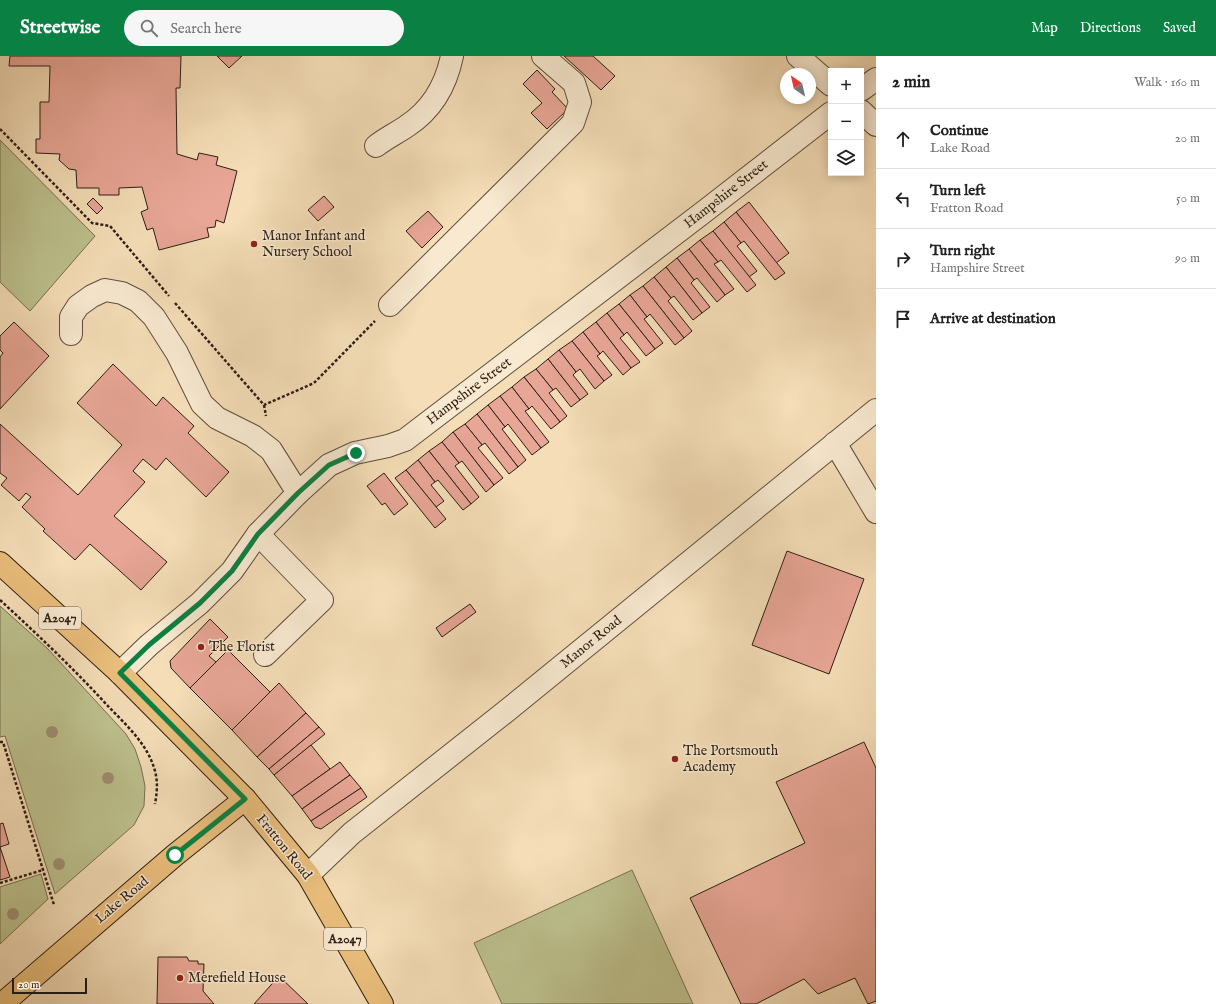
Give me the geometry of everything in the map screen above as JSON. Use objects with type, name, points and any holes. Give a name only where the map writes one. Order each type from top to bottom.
[{"type":"main road","name":"Fratton Road","points":[[0,563],[120,673],[245,799],[308,874],[382,1004]]},
{"type":"main road","name":"Lake Road","points":[[2,1004],[175,855],[245,799]]},
{"type":"street","points":[[376,146],[408,126],[432,105],[448,77],[452,56]]},
{"type":"street","points":[[390,305],[573,123],[580,102],[574,83],[543,56]]},
{"type":"street","points":[[798,56],[828,82]]},
{"type":"street","points":[[864,88],[876,79]]},
{"type":"street","points":[[864,114],[876,125]]},
{"type":"street","name":"Hampshire Street","points":[[120,673],[149,645],[200,603],[232,571],[258,534],[298,493],[329,465],[356,453],[388,446],[405,440],[699,216],[828,115]]},
{"type":"street","points":[[71,334],[71,317],[78,306],[92,296],[105,290],[122,293],[138,301],[154,317],[177,353],[202,404],[217,418],[253,436],[271,450],[298,493]]},
{"type":"street","name":"Manor Road","points":[[308,874],[352,833],[510,708],[876,410]]},
{"type":"street","points":[[835,443],[876,512]]},
{"type":"street","points":[[258,534],[322,600],[265,655]]},
{"type":"path","points":[[0,129],[92,223],[110,226],[264,405],[314,383],[390,305]]},
{"type":"path","points":[[0,600],[73,668],[136,736],[148,754],[155,771],[157,788],[155,804]]},
{"type":"path","points":[[0,742],[3,742],[54,905]]},
{"type":"path","points":[[0,883],[43,870]]},
{"type":"green space","points":[[0,140],[95,236],[30,311],[0,282]]},
{"type":"green space","points":[[0,606],[47,648],[126,734],[135,749],[145,786],[144,806],[134,825],[55,894],[5,736],[0,737]]},
{"type":"green space","points":[[632,870],[693,1004],[502,1004],[474,943]]},
{"type":"green space","points":[[41,874],[48,899],[0,944],[0,887]]},
{"type":"building","points":[[10,56],[181,56],[180,88],[176,88],[177,154],[197,160],[199,153],[218,157],[216,165],[237,171],[224,223],[216,220],[215,227],[207,228],[209,237],[159,250],[153,228],[147,230],[141,212],[148,209],[142,187],[119,188],[119,195],[99,195],[99,188],[77,188],[76,170],[69,169],[59,160],[60,154],[36,153],[36,139],[40,139],[40,102],[49,102],[50,66],[9,66]]},
{"type":"building","points":[[217,56],[242,56],[229,68]]},
{"type":"building","points":[[564,56],[593,56],[615,76],[601,90]]},
{"type":"building","points":[[537,70],[555,89],[552,92],[568,109],[547,129],[531,113],[542,103],[523,84]]},
{"type":"building","points":[[324,196],[334,207],[318,221],[308,210]]},
{"type":"building","points":[[93,198],[103,208],[97,214],[87,204]]},
{"type":"building","points":[[749,202],[789,253],[776,263],[736,212]]},
{"type":"building","points":[[428,211],[443,227],[422,248],[406,231]]},
{"type":"building","points":[[736,212],[785,273],[775,280],[744,241],[741,243],[724,222]]},
{"type":"building","points":[[724,222],[741,243],[737,246],[757,271],[749,277],[713,231]]},
{"type":"building","points":[[713,231],[756,285],[747,292],[721,260],[718,262],[700,240]]},
{"type":"building","points":[[700,240],[718,262],[714,264],[734,289],[725,295],[689,249]]},
{"type":"building","points":[[689,249],[725,295],[717,302],[697,278],[694,280],[677,258]]},
{"type":"building","points":[[677,258],[694,280],[691,283],[710,307],[702,313],[666,267]]},
{"type":"building","points":[[666,267],[702,313],[693,320],[674,296],[671,298],[654,277]]},
{"type":"building","points":[[654,277],[671,298],[668,301],[692,331],[684,338],[643,286]]},
{"type":"building","points":[[643,286],[684,338],[675,345],[650,314],[647,317],[630,295]]},
{"type":"building","points":[[630,295],[647,317],[644,319],[663,343],[655,349],[619,304]]},
{"type":"building","points":[[619,304],[655,349],[646,356],[627,332],[624,335],[607,313]]},
{"type":"building","points":[[607,313],[624,335],[620,338],[640,362],[631,368],[596,322]]},
{"type":"building","points":[[14,322],[49,356],[0,409],[0,357],[3,353],[0,350],[0,336]]},
{"type":"building","points":[[596,322],[631,368],[623,375],[603,351],[600,354],[583,332]]},
{"type":"building","points":[[583,332],[600,354],[597,356],[612,375],[604,381],[572,341]]},
{"type":"building","points":[[572,341],[604,381],[595,389],[580,369],[576,372],[559,350]]},
{"type":"building","points":[[559,350],[576,372],[573,375],[588,394],[580,400],[548,359]]},
{"type":"building","points":[[548,359],[580,400],[571,407],[556,388],[553,390],[536,369]]},
{"type":"building","points":[[113,364],[156,406],[163,397],[194,426],[188,433],[229,472],[206,497],[166,458],[156,470],[143,459],[133,471],[145,482],[114,516],[167,562],[141,590],[90,544],[75,560],[43,531],[45,529],[22,507],[31,497],[26,493],[19,501],[1,485],[7,478],[0,473],[0,424],[78,495],[122,445],[77,403]]},
{"type":"building","points":[[536,369],[553,390],[549,393],[567,416],[560,422],[524,377]]},
{"type":"building","points":[[524,377],[560,422],[551,429],[532,406],[529,409],[512,387]]},
{"type":"building","points":[[512,387],[529,409],[525,411],[549,442],[541,448],[500,396]]},
{"type":"building","points":[[500,396],[541,448],[532,455],[508,424],[505,427],[488,405]]},
{"type":"building","points":[[488,405],[505,427],[502,429],[526,460],[518,467],[477,414]]},
{"type":"building","points":[[477,414],[518,467],[509,474],[485,443],[482,445],[465,424]]},
{"type":"building","points":[[465,424],[482,445],[478,448],[503,478],[494,485],[453,432]]},
{"type":"building","points":[[453,432],[494,485],[486,492],[462,461],[459,463],[442,442]]},
{"type":"building","points":[[442,442],[459,463],[455,466],[479,497],[471,504],[429,451]]},
{"type":"building","points":[[429,451],[471,504],[463,510],[438,480],[435,482],[418,460]]},
{"type":"building","points":[[418,460],[435,482],[431,485],[444,501],[436,507],[406,470]]},
{"type":"building","points":[[406,470],[446,519],[435,528],[395,478]]},
{"type":"building","points":[[384,473],[408,504],[394,515],[385,503],[382,505],[367,486]]},
{"type":"building","points":[[787,551],[864,579],[829,674],[752,645]]},
{"type":"building","points":[[470,604],[476,612],[442,637],[436,628]]},
{"type":"building","name":"The Florist","points":[[210,619],[228,637],[209,656],[216,662],[190,688],[171,668],[170,661]]},
{"type":"building","points":[[228,650],[270,692],[232,730],[190,688]]},
{"type":"building","points":[[279,683],[306,713],[257,757],[232,730]]},
{"type":"building","points":[[306,713],[319,727],[269,769],[257,757]]},
{"type":"building","points":[[319,727],[325,734],[274,775],[269,769]]},
{"type":"building","points":[[864,742],[876,768],[876,1001],[868,1004],[855,978],[818,994],[804,979],[756,1004],[741,1004],[690,898],[805,843],[776,782]]},
{"type":"building","points":[[311,745],[330,769],[292,796],[274,775]]},
{"type":"building","points":[[340,762],[350,775],[302,809],[292,796]]},
{"type":"building","points":[[350,775],[361,788],[311,821],[302,809]]},
{"type":"building","points":[[361,788],[367,797],[321,829],[315,827],[311,821]]},
{"type":"building","points":[[3,823],[9,844],[0,847],[0,824]]},
{"type":"building","points":[[0,847],[10,877],[0,880]]},
{"type":"building","name":"Merefield House","points":[[158,957],[187,957],[189,961],[198,961],[198,964],[204,964],[203,991],[214,1004],[157,1004]]},
{"type":"building","name":"Merefield House","points":[[279,976],[308,1004],[254,1004]]},
{"type":"place","name":"Manor Infant and Nursery School","points":[[254,244]]},
{"type":"place","name":"The Florist","points":[[201,647]]},
{"type":"place","name":"The Portsmouth Academy","points":[[675,759]]},
{"type":"place","name":"Merefield House","points":[[180,978]]},
{"type":"route","points":[[175,855],[245,799],[180,731],[120,673],[149,645],[200,603],[232,571],[258,534],[298,493],[329,465],[356,453]]}]
